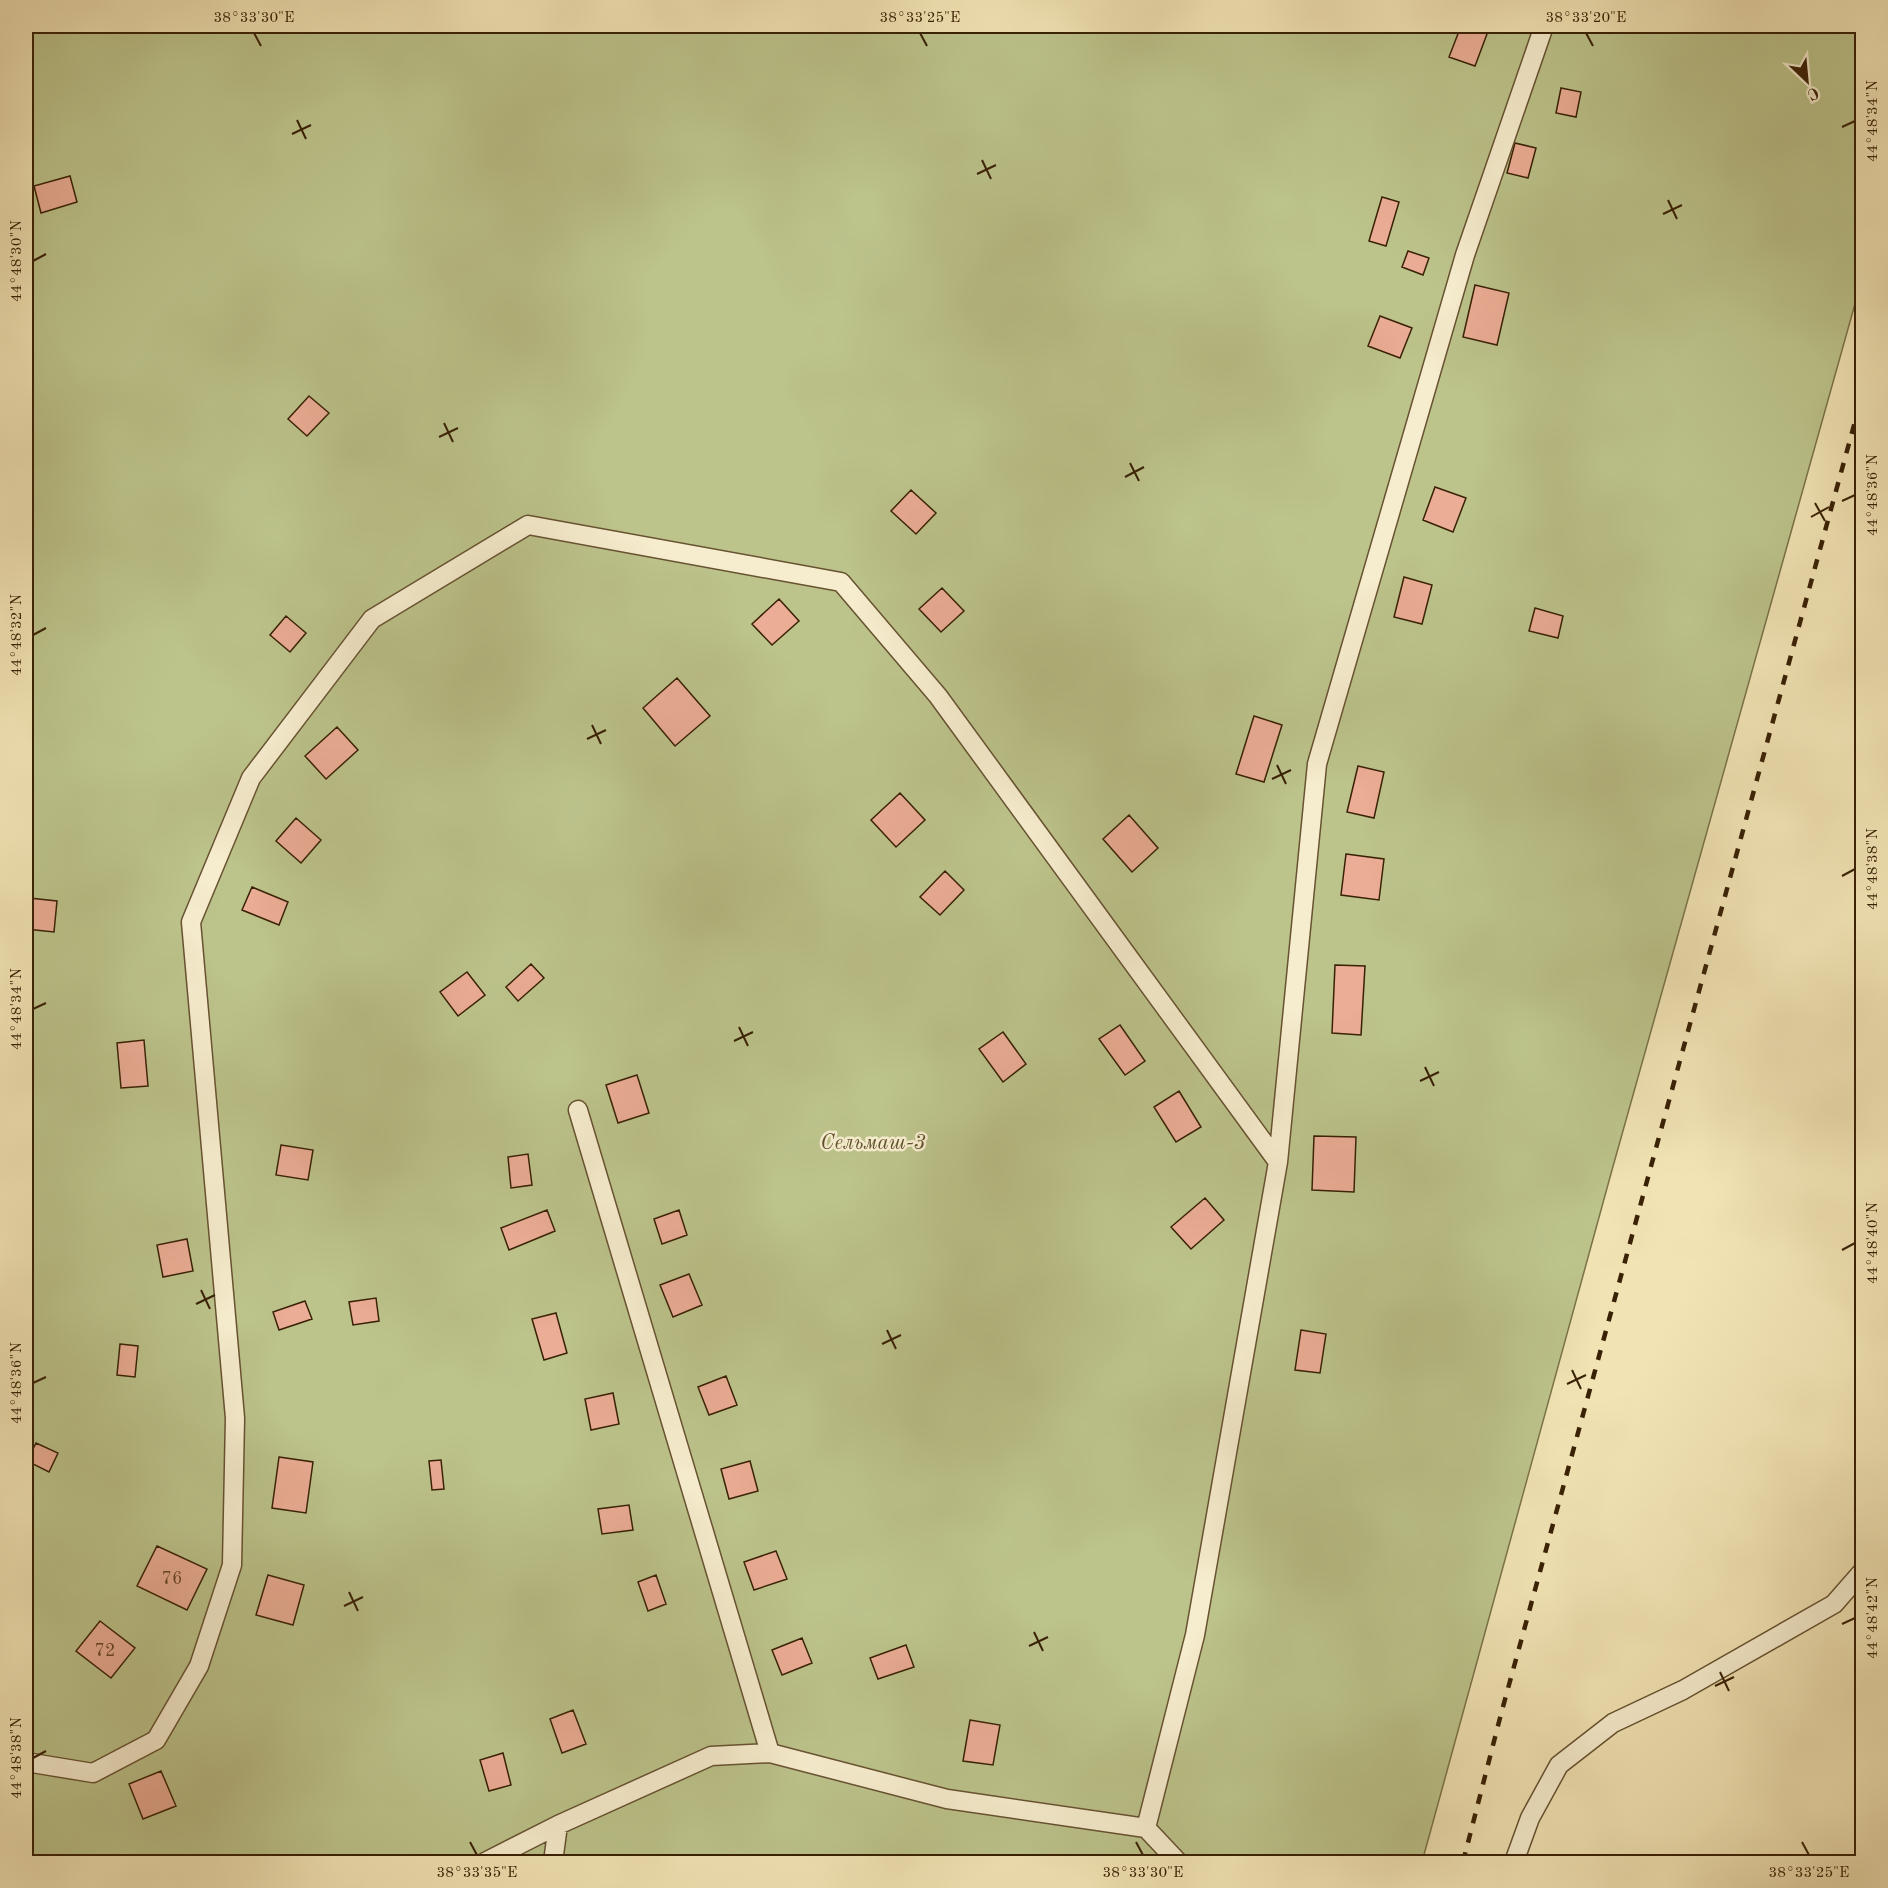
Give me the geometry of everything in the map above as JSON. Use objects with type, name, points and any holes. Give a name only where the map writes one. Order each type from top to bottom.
[{"type":"lane","points":[[1146,1828],[1195,1635],[1278,1162],[1317,764],[1465,255],[1544,26]]},
{"type":"lane","points":[[26,1762],[93,1773],[156,1740],[199,1666],[232,1565],[235,1418],[191,922],[251,778],[372,620],[528,525],[841,582],[938,696],[1278,1162]]},
{"type":"lane","points":[[578,1110],[770,1753]]},
{"type":"lane","points":[[1514,1863],[1530,1818],[1559,1765],[1613,1723],[1683,1690],[1833,1604],[1863,1572]]},
{"type":"lane","points":[[485,1863],[558,1825],[711,1756],[770,1753],[947,1799],[1146,1828],[1178,1863]]},
{"type":"lane","points":[[553,1863],[558,1825]]},
{"type":"green space","name":"Сельмаш-3","points":[[26,26],[1862,26],[1862,279],[1612,1170],[1422,1862],[26,1862],[26,903],[29,898],[26,883]]},
{"type":"building","points":[[1461,26],[1490,26],[1475,66],[1449,57]]},
{"type":"building","points":[[1561,88],[1581,92],[1576,117],[1556,113]]},
{"type":"building","points":[[1515,143],[1536,148],[1528,178],[1507,173]]},
{"type":"building","points":[[70,176],[77,202],[41,213],[34,186]]},
{"type":"building","points":[[1382,197],[1399,202],[1386,246],[1369,241]]},
{"type":"building","points":[[1408,251],[1429,258],[1423,275],[1402,267]]},
{"type":"building","points":[[1475,285],[1509,293],[1497,345],[1463,337]]},
{"type":"building","points":[[1380,316],[1412,328],[1400,358],[1368,346]]},
{"type":"building","points":[[309,396],[329,413],[307,436],[288,419]]},
{"type":"building","points":[[1435,487],[1466,498],[1453,532],[1423,520]]},
{"type":"building","points":[[911,490],[936,513],[916,534],[891,511]]},
{"type":"building","points":[[1404,577],[1432,585],[1422,624],[1394,617]]},
{"type":"building","points":[[942,588],[964,611],[941,632],[919,609]]},
{"type":"building","points":[[779,599],[799,621],[772,645],[752,624]]},
{"type":"building","points":[[1535,608],[1563,616],[1558,638],[1529,631]]},
{"type":"building","points":[[286,616],[306,633],[290,652],[270,635]]},
{"type":"building","points":[[677,678],[710,716],[675,746],[643,708]]},
{"type":"building","points":[[1254,716],[1282,725],[1264,782],[1236,774]]},
{"type":"building","points":[[337,727],[358,750],[326,779],[305,756]]},
{"type":"building","points":[[1358,766],[1384,772],[1374,818],[1347,812]]},
{"type":"building","points":[[900,793],[925,820],[896,847],[871,820]]},
{"type":"building","points":[[1129,815],[1158,848],[1132,872],[1103,839]]},
{"type":"building","points":[[296,818],[321,840],[301,863],[276,841]]},
{"type":"building","points":[[1346,854],[1384,859],[1379,900],[1341,895]]},
{"type":"building","points":[[945,871],[964,890],[940,915],[920,897]]},
{"type":"building","points":[[252,887],[288,902],[279,925],[242,910]]},
{"type":"building","points":[[29,898],[57,901],[54,932],[26,929]]},
{"type":"building","points":[[531,964],[544,978],[518,1001],[506,987]]},
{"type":"building","points":[[1335,965],[1365,966],[1361,1035],[1332,1033]]},
{"type":"building","points":[[467,972],[485,995],[458,1016],[440,992]]},
{"type":"building","points":[[1120,1025],[1145,1061],[1125,1075],[1099,1039]]},
{"type":"building","points":[[1003,1032],[1026,1064],[1003,1082],[979,1049]]},
{"type":"building","points":[[144,1040],[148,1086],[121,1088],[117,1043]]},
{"type":"building","points":[[637,1075],[649,1113],[618,1123],[606,1085]]},
{"type":"building","points":[[1179,1091],[1201,1127],[1176,1142],[1154,1107]]},
{"type":"building","points":[[1314,1136],[1356,1137],[1354,1192],[1312,1190]]},
{"type":"building","points":[[281,1145],[313,1150],[308,1180],[276,1175]]},
{"type":"building","points":[[528,1154],[532,1185],[511,1188],[508,1157]]},
{"type":"building","points":[[1205,1198],[1224,1220],[1191,1249],[1171,1227]]},
{"type":"building","points":[[547,1210],[555,1231],[509,1250],[501,1228]]},
{"type":"building","points":[[679,1210],[687,1235],[662,1244],[654,1219]]},
{"type":"building","points":[[187,1239],[193,1271],[163,1277],[157,1245]]},
{"type":"building","points":[[689,1274],[702,1305],[673,1317],[660,1285]]},
{"type":"building","points":[[376,1298],[379,1321],[353,1325],[349,1302]]},
{"type":"building","points":[[305,1301],[312,1319],[279,1330],[273,1312]]},
{"type":"building","points":[[556,1313],[567,1353],[544,1360],[532,1319]]},
{"type":"building","points":[[1301,1330],[1326,1334],[1320,1373],[1295,1370]]},
{"type":"building","points":[[120,1344],[138,1346],[135,1377],[117,1375]]},
{"type":"building","points":[[726,1376],[737,1405],[709,1415],[698,1387]]},
{"type":"building","points":[[613,1393],[619,1424],[591,1430],[585,1399]]},
{"type":"building","points":[[36,1443],[58,1453],[49,1472],[27,1461]]},
{"type":"building","points":[[279,1457],[313,1462],[306,1513],[272,1508]]},
{"type":"building","points":[[441,1460],[444,1489],[432,1490],[429,1461]]},
{"type":"building","points":[[750,1461],[758,1491],[729,1499],[721,1469]]},
{"type":"building","points":[[629,1505],[633,1530],[602,1534],[598,1509]]},
{"type":"building","points":[[157,1546],[207,1569],[187,1610],[137,1586]]},
{"type":"building","points":[[776,1551],[787,1579],[754,1590],[744,1562]]},
{"type":"building","points":[[268,1575],[304,1585],[293,1625],[256,1615]]},
{"type":"building","points":[[656,1575],[666,1604],[648,1611],[638,1582]]},
{"type":"building","points":[[100,1621],[135,1648],[111,1678],[76,1651]]},
{"type":"building","points":[[802,1638],[812,1663],[782,1675],[772,1650]]},
{"type":"building","points":[[906,1645],[914,1667],[878,1679],[870,1658]]},
{"type":"building","points":[[573,1710],[586,1744],[562,1753],[550,1719]]},
{"type":"building","points":[[970,1720],[1000,1725],[993,1765],[963,1761]]},
{"type":"building","points":[[503,1753],[511,1785],[489,1791],[480,1760]]},
{"type":"building","points":[[161,1771],[176,1806],[143,1819],[129,1784]]},
{"type":"railway","points":[[1463,1862],[1501,1714],[1862,396]]}]
